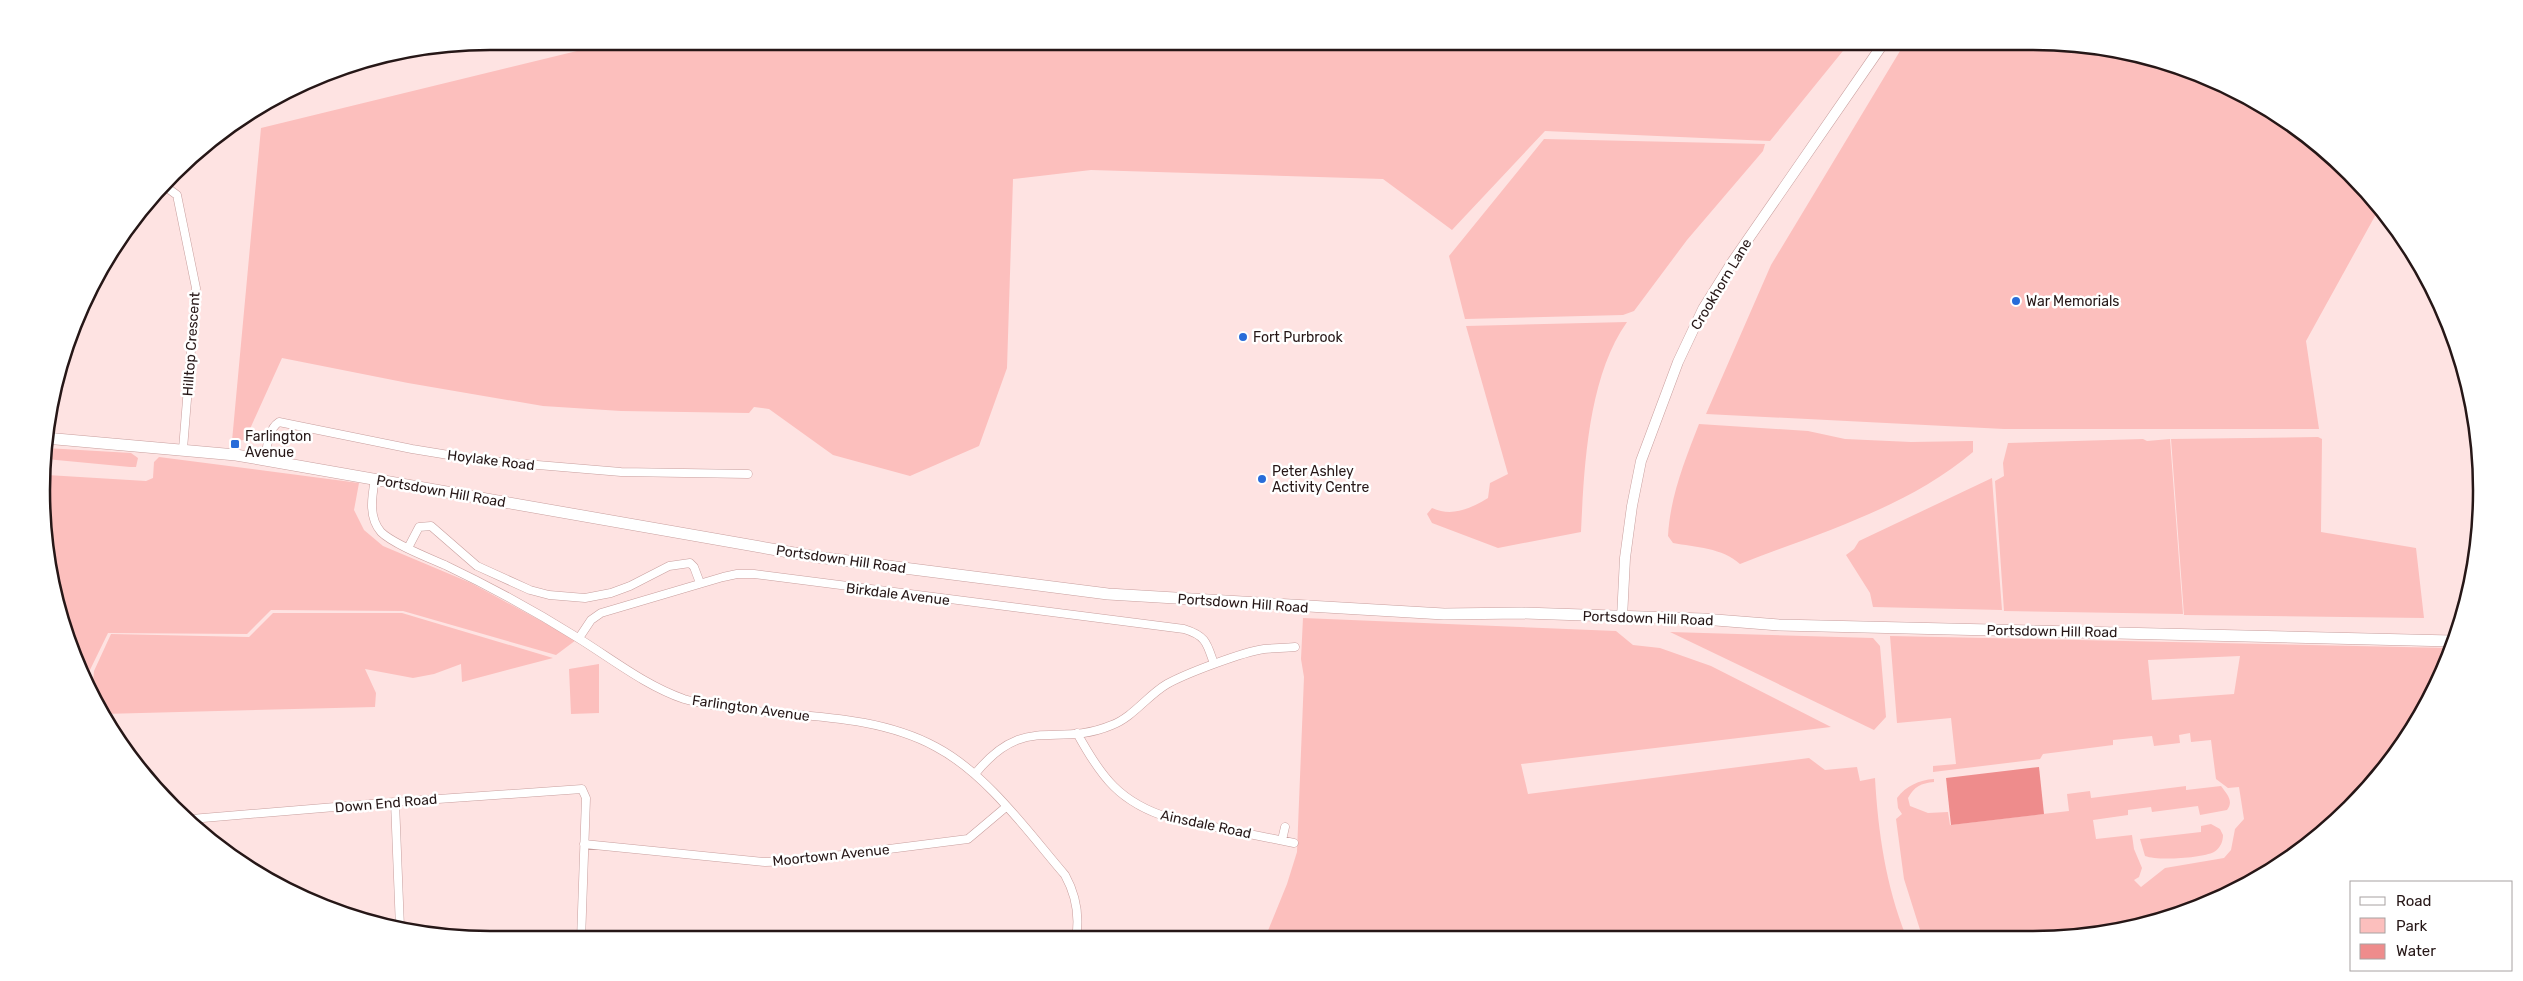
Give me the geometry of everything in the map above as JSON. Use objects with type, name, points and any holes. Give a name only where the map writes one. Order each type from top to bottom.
[{"type":"main road","name":"Portsdown Hill Road","points":[[53,439],[183,449],[265,460],[817,557],[1108,594],[1444,614],[1522,613],[1622,618],[1703,618],[1779,625],[2446,642]]},
{"type":"street","name":"Crookhorn Lane","points":[[1622,618],[1625,558],[1632,506],[1641,461],[1678,362],[1703,309],[1770,206],[1879,50]]},
{"type":"street","name":"Hilltop Crescent","points":[[169,189],[177,195],[196,288],[183,449]]},
{"type":"street","name":"Hoylake Road","points":[[265,460],[273,425],[279,422],[412,449],[479,460],[621,472],[748,474]]},
{"type":"street","name":"Farlington Avenue","points":[[376,479],[372,499],[375,522],[382,532],[408,548],[479,581],[530,608],[639,677],[683,698],[720,706],[880,726],[936,747],[975,774],[1065,874],[1075,899],[1078,914],[1077,931]]},
{"type":"street","points":[[408,548],[419,527],[430,526],[477,566],[530,590],[569,598],[611,593],[676,564],[690,563],[694,567],[700,584]]},
{"type":"street","name":"Birkdale Avenue","points":[[578,638],[591,620],[601,613],[737,574],[754,574],[1184,629],[1198,634],[1206,641],[1214,664]]},
{"type":"street","points":[[975,774],[987,759],[1014,740],[1037,735],[1077,733],[1114,725],[1168,684],[1214,664],[1262,649],[1295,648]]},
{"type":"street","name":"Ainsdale Road","points":[[1077,733],[1110,784],[1131,802],[1151,812],[1170,818],[1294,843]]},
{"type":"street","name":"Down End Road","points":[[196,819],[582,789],[586,798],[584,844]]},
{"type":"street","points":[[395,802],[400,922]]},
{"type":"street","name":"Moortown Avenue","points":[[584,844],[756,861],[794,861],[968,839],[1006,807]]},
{"type":"street","points":[[1282,840],[1285,826]]},
{"type":"street","points":[[581,931],[584,844]]},
{"type":"green space","points":[[581,50],[1844,50],[1770,141],[1545,131],[1452,230],[1383,179],[1091,170],[1013,179],[1007,368],[979,446],[910,476],[833,455],[769,409],[754,407],[749,413],[621,411],[543,406],[408,383],[282,358],[245,440],[232,441],[261,128]]},
{"type":"green space","points":[[1901,50],[2061,51],[2118,58],[2174,73],[2227,95],[2277,124],[2323,159],[2364,200],[2378,217],[2375,216],[2306,341],[2319,429],[2004,429],[1706,414],[1771,265]]},
{"type":"green space","points":[[1544,139],[1765,144],[1763,151],[1687,240],[1634,311],[1623,315],[1465,319],[1449,256]]},
{"type":"green space","points":[[1627,322],[1614,344],[1596,395],[1590,423],[1581,532],[1498,548],[1432,523],[1427,514],[1432,508],[1439,511],[1454,512],[1468,508],[1488,498],[1490,483],[1508,474],[1466,326]]},
{"type":"green space","points":[[1699,424],[1808,431],[1845,439],[1911,442],[1973,441],[1973,452],[1947,472],[1891,504],[1831,530],[1740,564],[1717,551],[1673,543],[1668,536],[1675,493]]},
{"type":"green space","points":[[2318,437],[2322,439],[2321,532],[2416,548],[2424,618],[2184,615],[2171,439]]},
{"type":"green space","points":[[2143,439],[2147,441],[2170,439],[2183,614],[2004,611],[1995,481],[2004,476],[2003,463],[2008,443]]},
{"type":"green space","points":[[52,448],[131,453],[138,458],[136,467],[51,460]]},
{"type":"green space","points":[[159,457],[359,483],[354,510],[364,530],[383,546],[471,583],[576,640],[556,655],[403,611],[271,610],[247,634],[108,633],[89,671],[73,632],[58,576],[51,519],[51,475],[146,481],[153,478],[154,462]]},
{"type":"green space","points":[[1992,478],[2002,610],[1873,607],[1870,593],[1846,555],[1854,549],[1859,541]]},
{"type":"green space","points":[[273,613],[402,613],[553,658],[462,682],[461,664],[434,674],[413,678],[365,669],[376,693],[375,707],[111,714],[93,681],[94,671],[111,634],[249,637]]},
{"type":"green space","points":[[1303,618],[1616,631],[1633,645],[1660,648],[1711,666],[1831,727],[1521,764],[1528,794],[1809,758],[1825,770],[1857,767],[1860,781],[1875,778],[1884,859],[1893,898],[1904,931],[1268,931],[1287,884],[1297,852],[1304,677],[1301,659]]},
{"type":"green space","points":[[1670,632],[1873,638],[1880,646],[1886,717],[1874,730]]},
{"type":"green space","points":[[1890,636],[2444,648],[2428,685],[2414,711],[2382,759],[2344,802],[2301,840],[2253,872],[2201,897],[2147,916],[2090,927],[2032,931],[1920,931],[1904,879],[1896,819],[1902,814],[1898,808],[1897,798],[1913,784],[1934,779],[1934,782],[1925,783],[1915,788],[1908,798],[1910,806],[1928,813],[1948,812],[1950,825],[2069,811],[2067,794],[2090,791],[2091,798],[2186,786],[2186,790],[2221,786],[2230,801],[2227,810],[2200,815],[2198,806],[2152,812],[2151,807],[2128,810],[2128,815],[2093,820],[2096,839],[2132,835],[2134,849],[2142,868],[2139,877],[2134,880],[2141,887],[2165,868],[2224,858],[2231,850],[2235,829],[2244,819],[2239,787],[2228,788],[2216,779],[2211,740],[2191,742],[2190,733],[2179,735],[2180,743],[2154,746],[2152,736],[2113,740],[2113,745],[2043,754],[2040,759],[1933,772],[1933,766],[1956,764],[1951,718],[1897,723]],"holes":[[[2240,656],[2234,694],[2152,700],[2148,660]]]},
{"type":"green space","points":[[599,664],[599,713],[571,714],[569,669]]},
{"type":"green space","points":[[2211,824],[2220,829],[2223,835],[2221,845],[2214,852],[2200,856],[2180,858],[2151,858],[2145,856],[2140,839],[2201,832],[2201,826]]},
{"type":"water","points":[[2039,767],[2044,814],[1951,825],[1946,778]]},
{"type":"place","name":"War Memorials","points":[[2016,301]]},
{"type":"place","name":"Fort Purbrook","points":[[1243,337]]},
{"type":"place","name":"Farlington Avenue","points":[[235,444]]},
{"type":"place","name":"Peter Ashley Activity Centre","points":[[1262,479]]}]
